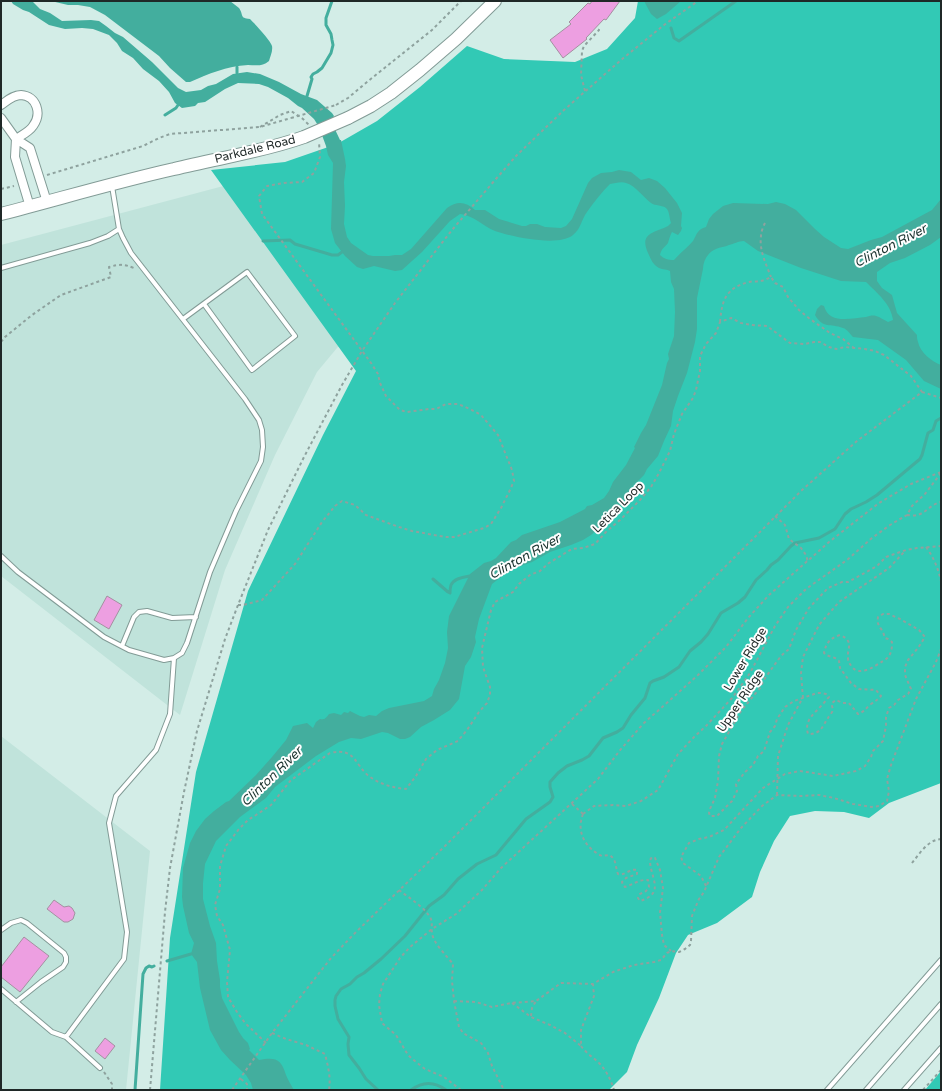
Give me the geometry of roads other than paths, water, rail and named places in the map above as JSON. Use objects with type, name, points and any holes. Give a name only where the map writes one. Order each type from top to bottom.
[{"type":"main road","name":"Parkdale Road","points":[[1,214],[111,184],[282,145],[308,132],[348,118],[391,93],[420,70],[456,39],[495,1]]},
{"type":"street","points":[[1,105],[10,98],[20,95],[30,98],[36,104],[38,110],[36,121],[28,131],[16,139]]},
{"type":"street","points":[[1,118],[16,139],[30,148],[47,202]]},
{"type":"street","points":[[16,139],[16,157],[30,207]]},
{"type":"lane","points":[[1,556],[18,572],[104,637],[129,650],[164,660],[174,658],[182,653],[187,643],[210,572],[260,461],[263,447],[262,430],[259,420],[216,360],[131,253],[122,238],[119,229],[111,184]]},
{"type":"lane","points":[[1,268],[90,243],[108,236],[119,229]]},
{"type":"lane","points":[[183,320],[204,304],[246,272],[295,336],[252,370],[204,304]]},
{"type":"lane","points":[[122,646],[134,617],[139,612],[147,611],[176,619],[196,617]]},
{"type":"lane","points":[[66,1037],[124,959],[127,932],[109,823],[116,796],[156,750],[170,714],[174,658]]},
{"type":"lane","points":[[1,930],[11,923],[21,920],[27,923],[64,953],[66,957],[66,962],[63,967],[16,1002]]},
{"type":"lane","points":[[827,1090],[941,960]]},
{"type":"lane","points":[[1,989],[52,1032],[66,1037],[100,1068]]},
{"type":"lane","points":[[866,1090],[941,1004]]},
{"type":"lane","points":[[904,1090],[941,1048]]},
{"type":"water","name":"Clinton River","points":[[11,1],[32,1],[40,9],[50,13],[62,21],[99,21],[123,37],[152,62],[178,88],[186,92],[201,90],[216,84],[233,74],[247,72],[260,74],[317,100],[334,116],[331,121],[341,140],[346,166],[344,182],[344,224],[347,237],[351,243],[368,255],[402,255],[411,249],[447,208],[458,203],[468,205],[475,210],[485,210],[499,219],[522,226],[537,224],[545,227],[561,228],[566,226],[572,219],[588,183],[592,178],[601,173],[619,170],[631,172],[641,180],[649,178],[657,181],[665,188],[677,203],[682,213],[682,228],[678,235],[672,232],[668,243],[660,255],[670,260],[674,260],[691,244],[699,231],[706,227],[713,214],[723,206],[733,203],[768,204],[776,202],[785,204],[796,210],[824,237],[841,248],[848,249],[882,237],[932,210],[941,199],[941,237],[930,245],[905,258],[890,263],[877,272],[877,281],[882,288],[892,295],[897,313],[917,335],[919,346],[924,353],[934,362],[941,365],[941,389],[924,381],[906,360],[878,340],[853,337],[847,330],[824,324],[815,315],[817,309],[821,305],[824,306],[831,316],[836,318],[848,319],[874,316],[888,322],[893,320],[892,314],[886,304],[866,282],[841,281],[801,268],[758,251],[744,241],[713,250],[706,257],[703,266],[697,298],[697,329],[687,373],[673,411],[671,426],[658,456],[644,475],[632,487],[624,503],[610,519],[591,535],[583,540],[550,552],[532,562],[518,567],[505,574],[492,584],[479,619],[475,637],[476,642],[471,657],[465,666],[459,699],[450,710],[421,727],[410,737],[405,739],[400,739],[388,733],[382,732],[361,739],[351,738],[339,742],[316,756],[275,787],[266,798],[240,817],[216,841],[205,864],[203,899],[216,943],[222,998],[239,1032],[248,1043],[249,1050],[259,1060],[274,1059],[280,1062],[294,1090],[253,1090],[246,1075],[221,1050],[210,1030],[200,988],[197,962],[191,954],[194,943],[189,933],[182,897],[183,868],[190,843],[196,831],[205,819],[229,801],[272,757],[286,740],[293,726],[307,723],[313,728],[316,722],[325,718],[329,714],[334,713],[341,715],[344,712],[348,713],[350,711],[364,717],[369,715],[376,716],[389,708],[424,701],[432,696],[445,663],[448,648],[447,632],[449,616],[470,574],[484,563],[496,558],[511,542],[522,535],[560,522],[604,498],[613,482],[626,465],[646,425],[662,385],[669,359],[668,354],[674,336],[674,289],[671,282],[670,271],[659,268],[653,263],[648,253],[645,241],[653,232],[668,226],[671,223],[669,213],[663,206],[651,203],[629,184],[623,182],[610,184],[587,212],[578,230],[566,239],[547,241],[512,236],[495,231],[474,218],[460,214],[450,221],[422,252],[402,270],[395,271],[374,266],[363,269],[357,267],[345,256],[335,243],[331,229],[333,163],[328,155],[319,127],[314,119],[302,108],[268,87],[259,84],[238,83],[225,89],[205,102],[198,103],[195,106],[182,108],[175,103],[169,92],[159,81],[143,69],[133,58],[122,51],[109,35],[93,29],[65,29],[49,25],[13,4]]},
{"type":"water","points":[[51,1],[230,1],[239,8],[243,17],[250,19],[266,37],[272,46],[272,52],[269,61],[264,64],[232,67],[190,82],[186,82],[159,56],[105,15],[90,7],[68,5]]},
{"type":"water","points":[[644,1],[681,1],[666,14],[657,19],[651,14]]},
{"type":"waterway","points":[[307,96],[312,79],[311,77],[322,68],[331,53],[333,45],[331,34],[326,25],[326,18],[332,1]]},
{"type":"waterway","points":[[671,28],[674,38],[679,41],[736,1]]},
{"type":"waterway","points":[[237,67],[237,73]]},
{"type":"waterway","points":[[165,115],[178,105]]},
{"type":"waterway","points":[[263,241],[290,240],[295,244],[332,255],[338,255],[342,252]]},
{"type":"waterway","points":[[378,1090],[366,1079],[349,1055],[349,1037],[338,1019],[335,1006],[336,996],[341,989],[350,984],[381,959],[405,936],[429,906],[444,895],[458,879],[477,864],[496,855],[526,819],[550,802],[553,797],[550,782],[558,773],[567,766],[589,756],[603,738],[623,728],[631,715],[645,698],[650,683],[664,677],[679,667],[690,651],[708,634],[721,613],[745,597],[756,580],[791,546],[795,543],[819,538],[835,529],[845,514],[851,509],[877,495],[920,459],[928,433],[933,430],[936,421],[941,418]]},
{"type":"waterway","points":[[433,579],[450,593],[451,585],[454,581],[459,578],[470,576]]},
{"type":"waterway","points":[[167,961],[191,954]]},
{"type":"waterway","points":[[135,1090],[143,974],[146,968],[149,966],[154,966]]},
{"type":"waterway","points":[[411,1090],[415,1087],[428,1083],[437,1085],[446,1090]]}]
